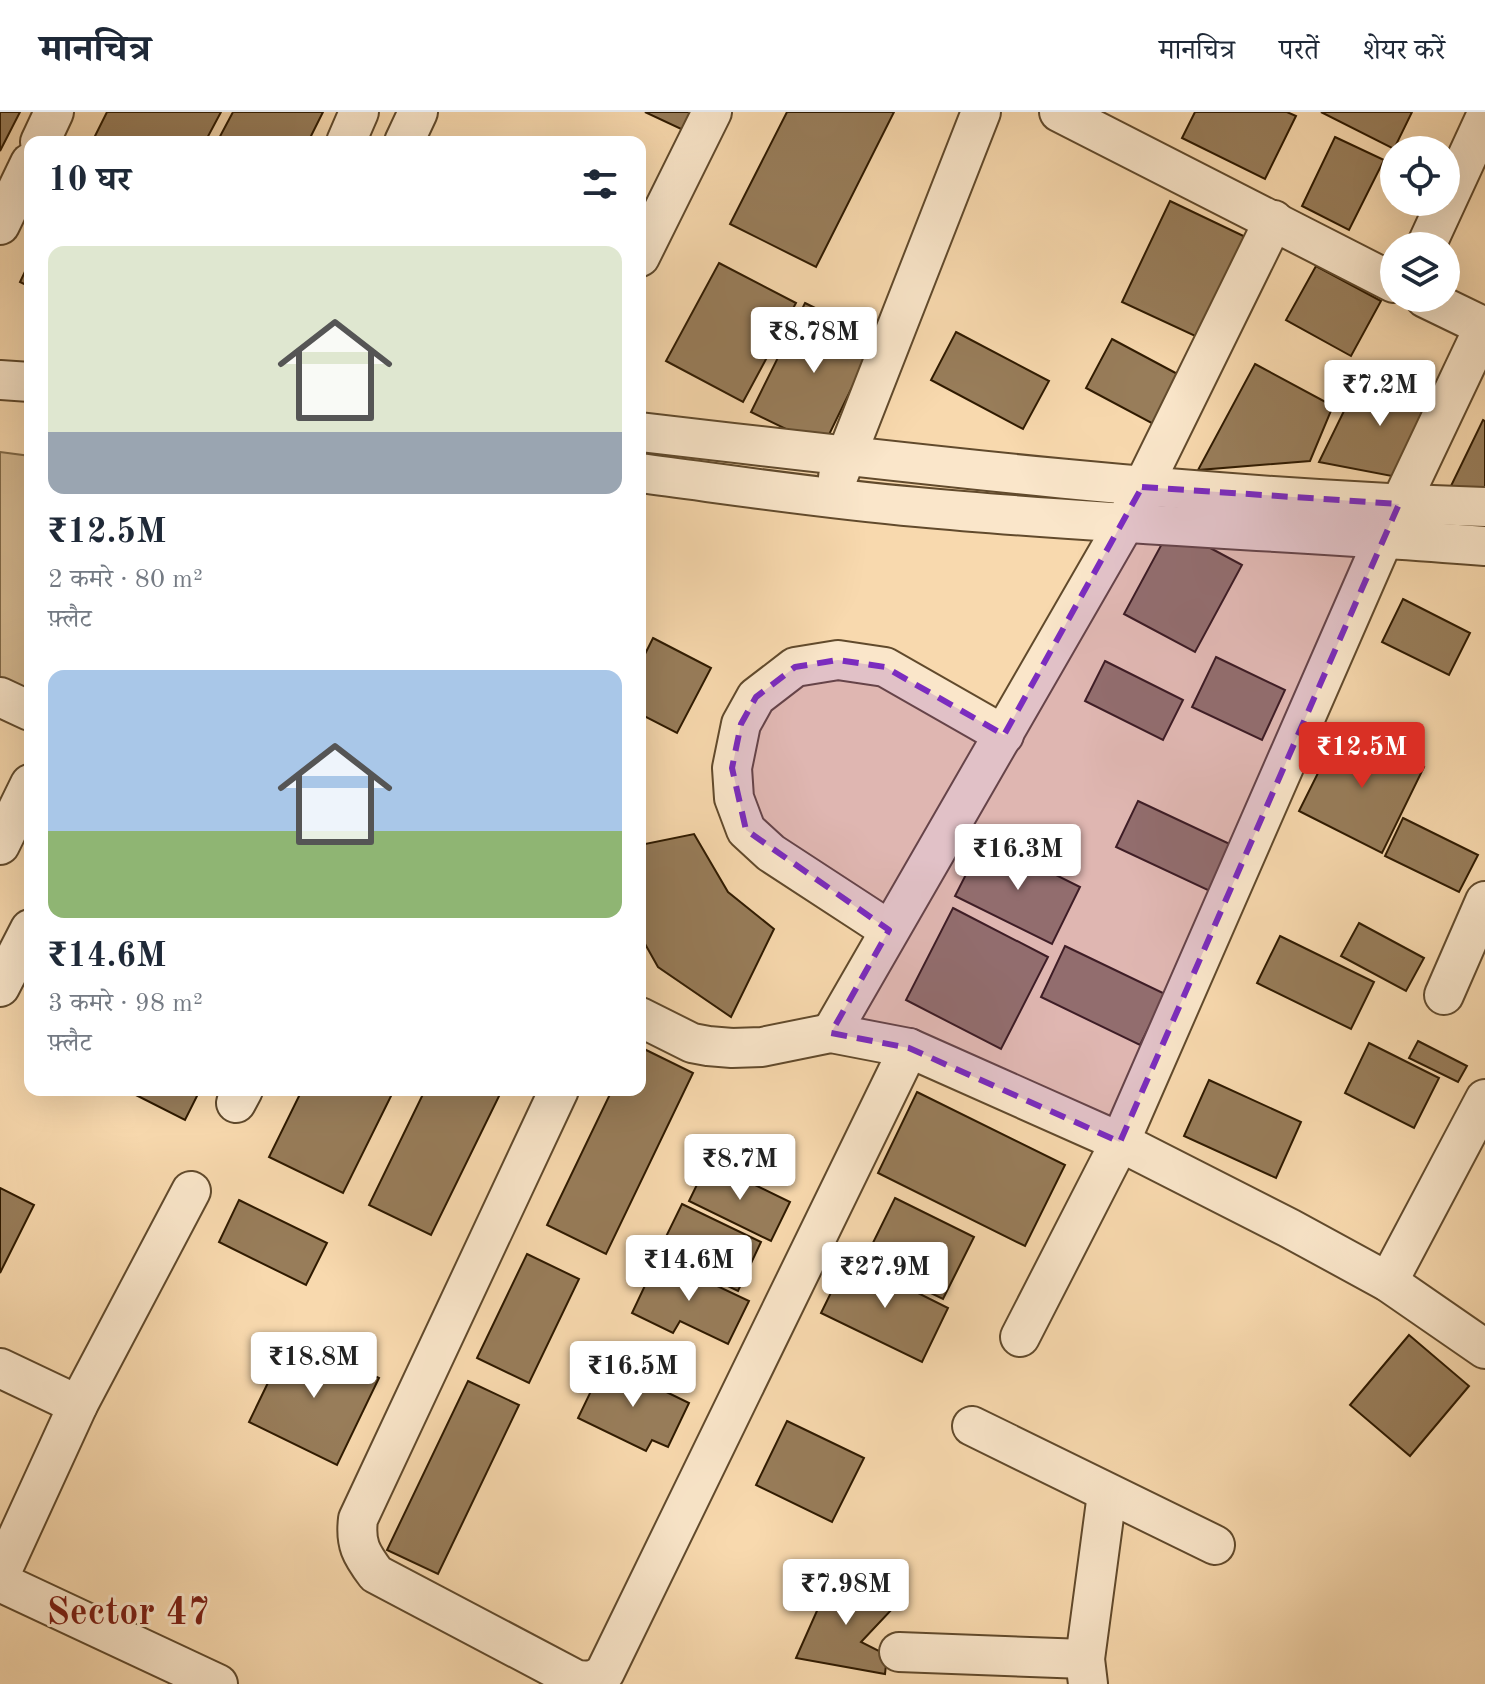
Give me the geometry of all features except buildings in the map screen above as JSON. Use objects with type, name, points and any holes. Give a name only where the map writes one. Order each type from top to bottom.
[{"type":"street","points":[[43,136],[54,112]]},
{"type":"street","points":[[349,136],[359,112]]},
{"type":"street","points":[[407,136],[418,112]]},
{"type":"street","points":[[646,245],[712,112]]},
{"type":"street","points":[[830,498],[981,112]]},
{"type":"street","points":[[1059,112],[1380,276]]},
{"type":"street","points":[[1435,232],[1474,170],[1485,118]]},
{"type":"street","points":[[0,225],[24,175]]},
{"type":"street","points":[[831,1033],[1125,523],[1274,220]]},
{"type":"street","points":[[1020,1337],[1120,1142],[1391,521],[1485,327],[1454,312]]},
{"type":"street","points":[[0,380],[24,382]]},
{"type":"street","points":[[646,433],[1142,487],[1391,521],[1485,546]]},
{"type":"street","points":[[646,474],[916,507],[1125,523],[1391,521],[1485,507]]},
{"type":"street","points":[[889,930],[771,853],[746,830],[734,798],[732,768],[741,724],[756,697],[795,667],[838,660],[885,667],[1004,735]]},
{"type":"street","points":[[0,697],[24,708]]},
{"type":"street","points":[[0,845],[24,796]]},
{"type":"street","points":[[1444,995],[1485,901]]},
{"type":"street","points":[[0,987],[24,941]]},
{"type":"street","points":[[646,1020],[692,1043],[720,1047],[762,1047],[831,1033],[909,1048],[1120,1142],[1289,1228],[1388,1282],[1485,1349]]},
{"type":"street","points":[[556,1096],[358,1519],[356,1537],[363,1556],[376,1574],[577,1680],[589,1681],[598,1679],[605,1672],[909,1048]]},
{"type":"street","points":[[1388,1282],[1485,1099]]},
{"type":"street","points":[[0,1575],[78,1405],[191,1191]]},
{"type":"street","points":[[0,1368],[78,1405]]},
{"type":"street","points":[[972,1426],[1215,1545]]},
{"type":"street","points":[[899,1652],[1086,1672],[1107,1494]]},
{"type":"street","points":[[0,1582],[218,1684]]},
{"type":"highlighted area","points":[[1142,487],[1399,504],[1120,1142],[909,1048],[831,1033],[889,930],[746,830],[732,768],[741,724],[756,697],[795,667],[838,660],[885,667],[1004,735]]},
{"type":"shaded area","points":[[0,452],[24,455],[24,692],[0,681]]},
{"type":"district","name":"Sector 47","points":[[128,1611]]}]
